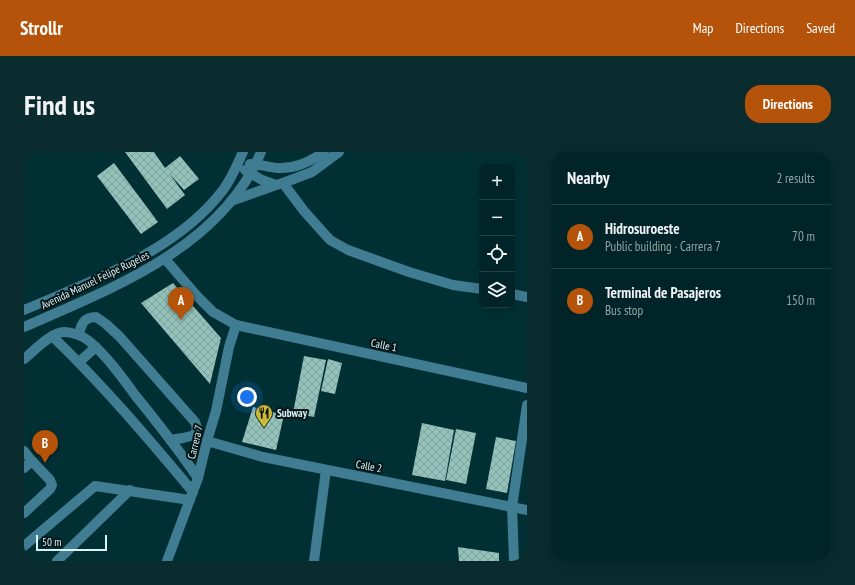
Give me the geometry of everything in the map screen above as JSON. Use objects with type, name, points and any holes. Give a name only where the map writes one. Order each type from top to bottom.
[{"type":"street","name":"Avenida Manuel Felipe Rugeles","points":[[24,310],[109,273],[148,253],[174,236],[200,215],[216,198],[230,179],[243,152]]},
{"type":"street","name":"Avenida Manuel Felipe Rugeles","points":[[24,327],[131,279],[165,259],[190,241],[231,201],[256,164],[261,152]]},
{"type":"street","points":[[238,164],[256,164],[277,168],[290,168],[305,164],[324,152]]},
{"type":"street","points":[[231,201],[312,172],[339,152]]},
{"type":"street","points":[[238,164],[249,174],[262,180],[280,184],[330,240],[348,250],[395,267],[453,285],[479,289]]},
{"type":"street","name":"Calle 1","points":[[165,259],[213,312],[236,325],[527,388]]},
{"type":"street","points":[[515,295],[527,297]]},
{"type":"street","points":[[79,335],[80,327],[87,318],[96,318],[110,328],[150,370],[195,422],[197,428],[195,435],[170,440]]},
{"type":"street","name":"Carrera 7","points":[[167,561],[198,478],[216,412],[229,347],[236,325]]},
{"type":"street","points":[[24,359],[52,336],[58,333],[65,332],[79,335],[89,341],[122,377],[198,478]]},
{"type":"street","points":[[52,336],[79,362],[129,416],[191,496]]},
{"type":"street","points":[[79,362],[96,348]]},
{"type":"street","points":[[129,416],[144,405]]},
{"type":"street","points":[[514,561],[512,507],[527,405]]},
{"type":"street","name":"Calle 2","points":[[207,441],[264,457],[527,510]]},
{"type":"street","points":[[24,451],[52,484],[50,489],[24,513]]},
{"type":"street","points":[[24,468],[32,460]]},
{"type":"street","points":[[314,561],[326,470]]},
{"type":"street","points":[[24,546],[95,486],[191,496]]},
{"type":"street","points":[[57,561],[130,490]]},
{"type":"building","points":[[125,152],[154,152],[165,168],[180,156],[199,179],[184,190],[169,173],[185,195],[167,209]]},
{"type":"building","points":[[114,163],[158,222],[141,234],[97,176]]},
{"type":"building","points":[[173,283],[221,338],[210,384],[141,303]]},
{"type":"building","points":[[304,356],[326,360],[314,417],[293,413]]},
{"type":"building","points":[[328,359],[342,363],[335,394],[321,391]]},
{"type":"building","name":"Subway","points":[[253,407],[284,415],[276,450],[242,442]]},
{"type":"building","points":[[422,423],[454,430],[445,481],[412,475]]},
{"type":"building","points":[[456,429],[476,433],[466,484],[446,480]]},
{"type":"building","points":[[496,437],[516,441],[507,493],[486,489]]},
{"type":"building","points":[[458,547],[499,553],[499,561],[459,561]]},
{"type":"place","name":"Hidrosuroeste","points":[[181,320]]},
{"type":"place","name":"Subway","points":[[264,428]]},
{"type":"place","name":"Terminal de Pasajeros","points":[[45,463]]}]
